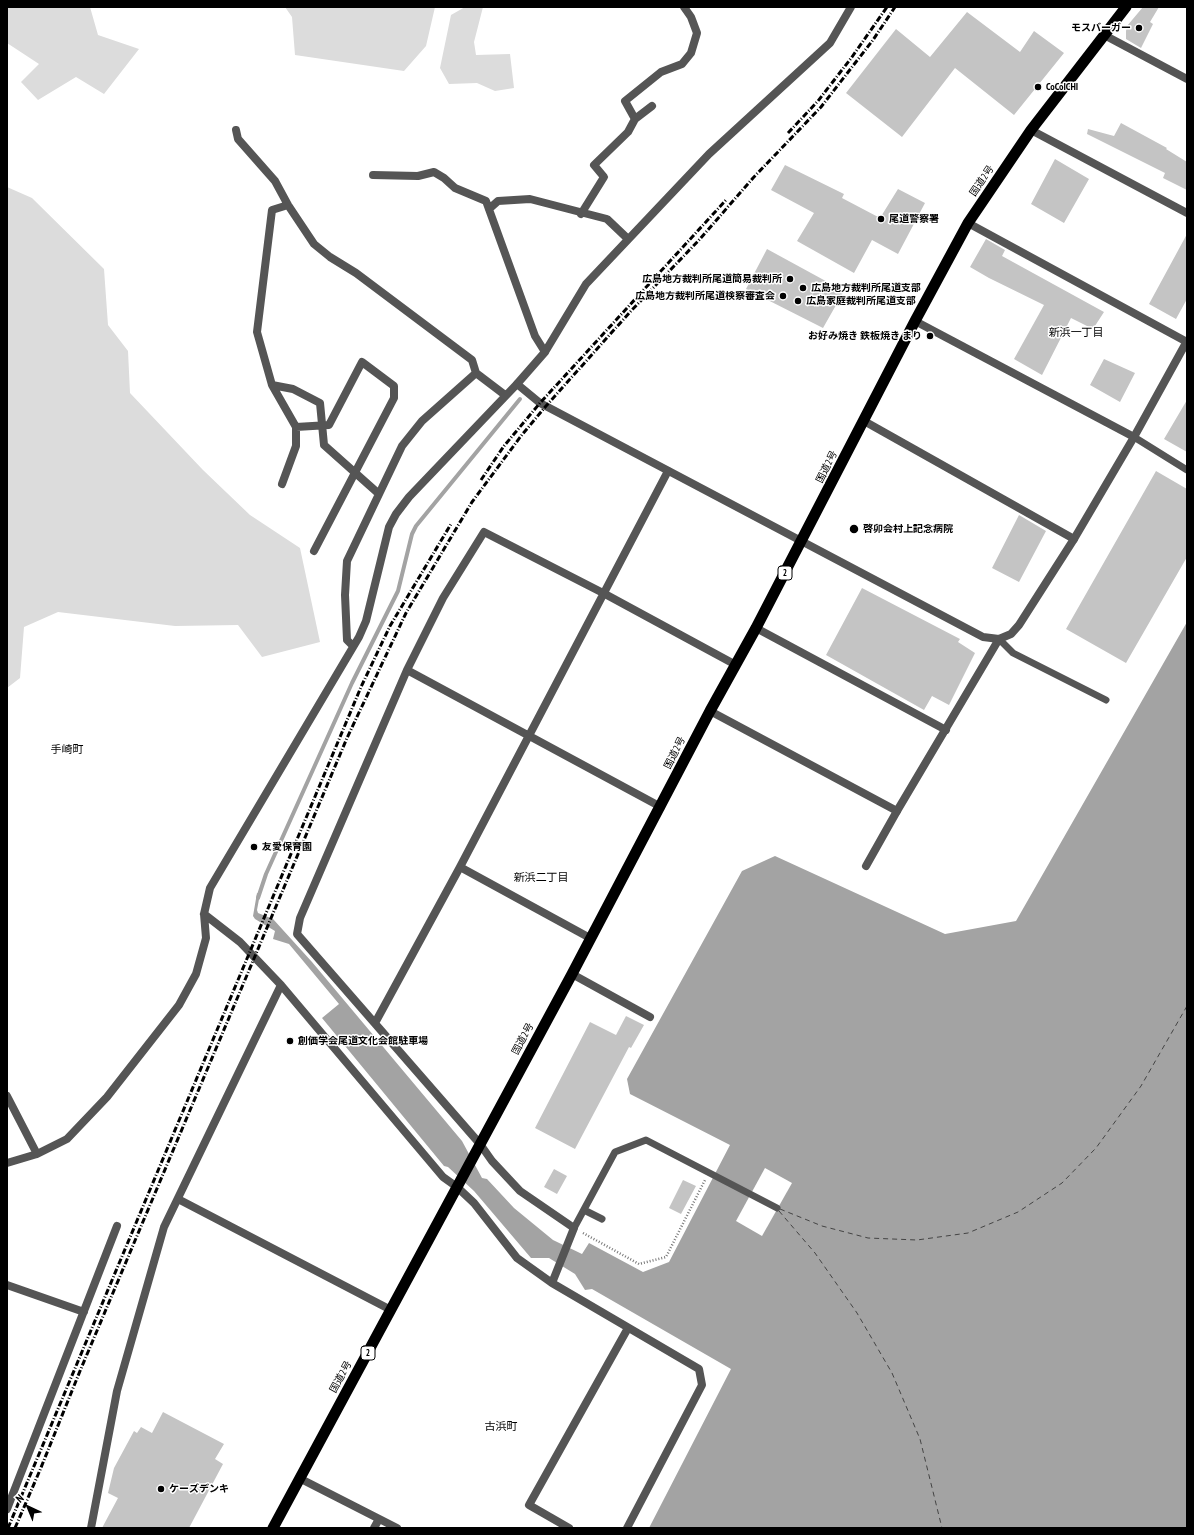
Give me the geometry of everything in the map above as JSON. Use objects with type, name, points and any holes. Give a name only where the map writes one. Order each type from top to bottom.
[{"type":"highway","name":"国道2号","points":[[273,1528],[459,1182],[473,1159],[661,807],[710,711],[802,541],[915,321],[968,223],[1031,130],[1106,36],[1126,7]]},
{"type":"street","points":[[635,119],[625,101],[661,72],[682,64],[691,54],[697,33],[691,17],[684,7]]},
{"type":"street","points":[[7,1163],[37,1154],[67,1139],[107,1097],[179,1005],[196,974],[206,938],[204,914],[210,888],[234,845],[353,646],[366,621],[389,527],[409,496],[517,384],[545,352],[586,284],[709,154],[830,43],[851,7]]},
{"type":"street","points":[[1106,36],[1187,79]]},
{"type":"street","points":[[581,214],[604,177],[594,165],[628,132],[635,119],[652,106]]},
{"type":"street","points":[[236,130],[238,139],[275,181],[288,205],[314,244],[330,258],[356,273],[472,360],[476,373],[505,395]]},
{"type":"street","points":[[1031,130],[1187,213]]},
{"type":"street","points":[[373,175],[418,176],[434,172],[444,178],[455,188],[486,201],[535,336],[545,352]]},
{"type":"street","points":[[489,209],[498,201],[530,199],[581,214],[607,219],[628,239]]},
{"type":"street","points":[[282,484],[296,446],[296,427],[272,385],[257,332],[272,210],[288,205]]},
{"type":"street","points":[[517,384],[540,403],[668,471],[983,637],[999,639],[1011,634],[1019,625],[1074,539],[1134,437],[1187,341],[968,223]]},
{"type":"street","points":[[915,321],[1134,437]]},
{"type":"street","points":[[296,427],[322,427],[329,425],[362,362],[394,386],[394,398],[314,551]]},
{"type":"street","points":[[353,646],[347,640],[345,595],[347,561],[402,446],[422,421],[476,373]]},
{"type":"street","points":[[272,385],[293,389],[320,403],[324,445],[379,494]]},
{"type":"street","points":[[864,421],[1074,539]]},
{"type":"street","points":[[375,1023],[460,868],[605,594],[668,471]]},
{"type":"street","points":[[552,1283],[574,1228],[520,1191],[492,1161],[480,1144],[297,934],[300,918],[407,670],[443,598],[484,532],[605,594],[736,665]]},
{"type":"street","points":[[756,628],[946,730]]},
{"type":"street","points":[[866,866],[999,639]]},
{"type":"street","points":[[407,670],[528,737],[661,807]]},
{"type":"street","points":[[710,711],[897,811]]},
{"type":"street","points":[[460,868],[590,938]]},
{"type":"street","points":[[204,914],[240,942],[281,985],[443,1177],[459,1182],[517,1258],[552,1283],[699,1369],[702,1385],[627,1528]]},
{"type":"street","points":[[572,974],[650,1017]]},
{"type":"street","points":[[91,1528],[116,1390],[164,1227],[281,985]]},
{"type":"street","points":[[7,1096],[37,1154]]},
{"type":"street","points":[[178,1199],[391,1310]]},
{"type":"street","points":[[7,1509],[10,1493],[84,1312],[117,1226]]},
{"type":"street","points":[[7,1285],[84,1312]]},
{"type":"street","points":[[569,1528],[529,1505],[628,1328]]},
{"type":"street","points":[[299,1478],[397,1528]]},
{"type":"street","points":[[374,1528],[379,1519]]},
{"type":"lane","points":[[1134,437],[1187,470]]},
{"type":"lane","points":[[999,639],[1013,653],[1106,700]]},
{"type":"lane","points":[[574,1228],[615,1152],[646,1140],[777,1208]]},
{"type":"lane","points":[[584,1210],[602,1219]]},
{"type":"path","points":[[574,1228],[639,1264],[666,1257],[712,1173]]},
{"type":"shaded area","points":[[7,7],[90,7],[98,35],[139,49],[104,94],[76,77],[38,100],[21,82],[39,64],[7,43]]},
{"type":"shaded area","points":[[285,7],[435,7],[426,46],[404,71],[295,55],[292,17]]},
{"type":"shaded area","points":[[465,7],[483,7],[474,42],[476,55],[510,54],[514,88],[495,91],[477,83],[449,84],[440,68],[451,15]]},
{"type":"shaded area","points":[[7,187],[32,198],[104,269],[108,325],[128,351],[130,393],[203,470],[250,515],[300,548],[320,642],[262,657],[238,625],[175,626],[58,612],[24,627],[20,678],[7,688]]},
{"type":"shaded area","points":[[1187,622],[1187,1528],[649,1528],[731,1369],[592,1289],[585,1290],[575,1274],[549,1258],[531,1258],[474,1191],[448,1167],[444,1166],[322,1018],[339,1004],[289,944],[273,939],[275,931],[255,919],[253,916],[257,893],[260,894],[257,910],[258,913],[273,919],[312,962],[462,1141],[482,1178],[487,1179],[514,1208],[553,1240],[582,1254],[589,1243],[643,1272],[669,1262],[730,1145],[630,1094],[627,1079],[742,871],[775,856],[945,934],[1016,921]]},
{"type":"pier","points":[[765,1168],[792,1183],[762,1236],[736,1221]]},
{"type":"building","name":"モスバーガー","points":[[1143,7],[1159,7],[1150,22],[1153,24],[1141,48],[1126,39],[1126,31],[1127,26]]},
{"type":"building","points":[[967,12],[1020,52],[1034,31],[1064,53],[1014,115],[955,68],[902,137],[846,93],[896,29],[930,57]]},
{"type":"building","points":[[1121,123],[1167,148],[1166,149],[1187,162],[1187,190],[1163,178],[1165,173],[1087,134],[1088,129],[1114,136]]},
{"type":"building","points":[[1055,159],[1089,179],[1064,223],[1031,204]]},
{"type":"building","points":[[785,165],[844,194],[842,198],[880,218],[898,189],[925,203],[898,254],[872,240],[854,273],[797,241],[814,213],[771,190]]},
{"type":"building","points":[[1187,234],[1187,299],[1176,319],[1149,304]]},
{"type":"building","points":[[986,239],[1005,250],[1002,256],[1104,312],[1093,329],[1071,318],[1042,375],[1014,359],[1044,305],[970,267]]},
{"type":"building","points":[[767,249],[844,291],[823,328],[746,289]]},
{"type":"building","points":[[1104,359],[1135,373],[1120,402],[1090,385]]},
{"type":"building","points":[[1187,400],[1187,452],[1164,439]]},
{"type":"building","points":[[1156,471],[1187,489],[1187,557],[1126,663],[1066,629]]},
{"type":"building","points":[[1019,515],[1046,531],[1019,582],[992,568]]},
{"type":"building","points":[[862,588],[960,639],[958,642],[975,653],[949,705],[932,696],[924,710],[826,655]]},
{"type":"building","points":[[626,1016],[644,1025],[631,1048],[629,1047],[575,1149],[535,1128],[590,1022],[616,1035]]},
{"type":"building","points":[[554,1169],[567,1176],[557,1194],[544,1187]]},
{"type":"building","points":[[683,1180],[696,1186],[681,1214],[669,1208]]},
{"type":"building","points":[[163,1412],[224,1444],[215,1459],[223,1464],[189,1528],[102,1528],[118,1498],[108,1493],[114,1468],[134,1431],[137,1433],[141,1427],[152,1433]]},
{"type":"waterway","points":[[258,898],[266,874],[352,683],[398,591],[412,534],[416,526],[520,399]]},
{"type":"ferry route","points":[[780,1209],[822,1226],[868,1238],[917,1240],[968,1233],[1018,1212],[1062,1183],[1096,1148],[1141,1086],[1187,1006]]},
{"type":"ferry route","points":[[779,1211],[815,1253],[857,1313],[892,1373],[920,1439],[942,1528]]},
{"type":"railway","points":[[788,133],[818,101],[852,57],[887,7]]},
{"type":"railway","points":[[15,1528],[347,738],[406,613],[472,502],[521,436],[630,312],[700,239],[753,178],[821,107],[873,40],[895,7]]},
{"type":"railway","points":[[481,480],[504,446],[540,403],[726,200]]},
{"type":"railway","points":[[8,1528],[361,687],[390,626],[451,524]]},
{"type":"place","name":"モスバーガー","points":[[1139,28]]},
{"type":"place","name":"CoCoICHI","points":[[1038,87]]},
{"type":"place","name":"尾道警察署","points":[[881,219]]},
{"type":"place","name":"広島地方裁判所尾道簡易裁判所","points":[[790,279]]},
{"type":"place","name":"広島地方裁判所尾道支部","points":[[803,288]]},
{"type":"place","name":"広島地方裁判所尾道検察審査会","points":[[783,296]]},
{"type":"place","name":"広島家庭裁判所尾道支部","points":[[798,301]]},
{"type":"place","name":"お好み焼き 鉄板焼き まり","points":[[930,336]]},
{"type":"place","name":"啓卯会村上記念病院","points":[[854,529]]},
{"type":"place","name":"友愛保育園","points":[[254,847]]},
{"type":"place","name":"創価学会尾道文化会館駐車場","points":[[290,1041]]},
{"type":"place","name":"ケーズデンキ","points":[[161,1489]]},
{"type":"district","name":"新浜一丁目","points":[[1076,333]]},
{"type":"district","name":"手崎町","points":[[67,750]]},
{"type":"district","name":"新浜二丁目","points":[[541,878]]},
{"type":"district","name":"古浜町","points":[[501,1427]]}]
